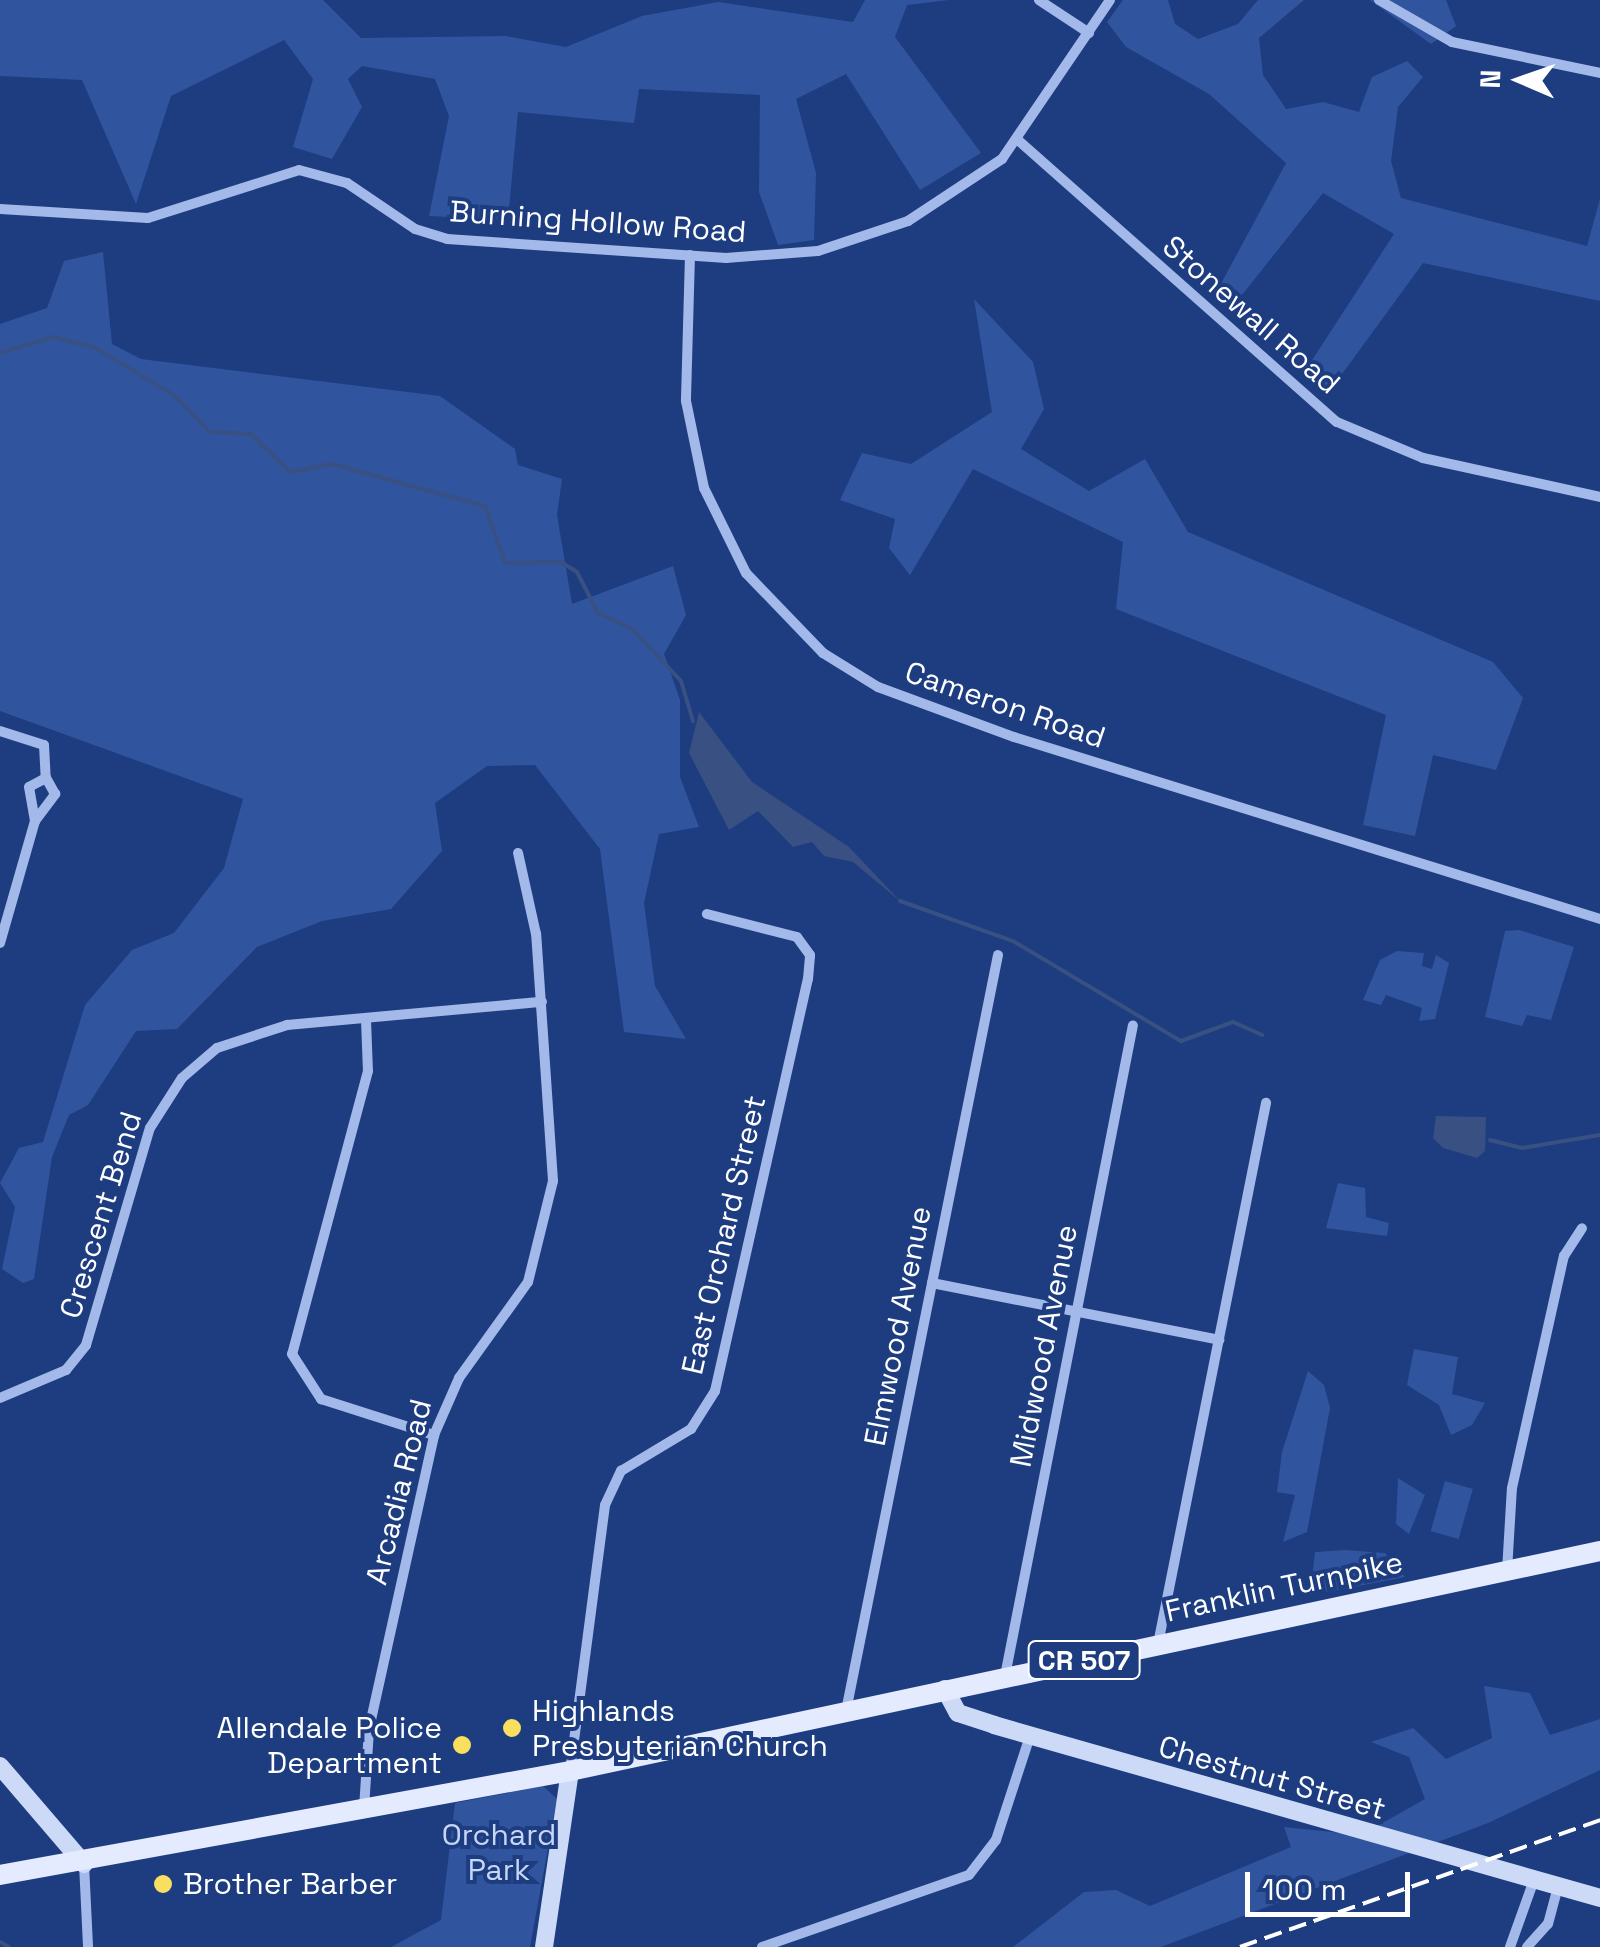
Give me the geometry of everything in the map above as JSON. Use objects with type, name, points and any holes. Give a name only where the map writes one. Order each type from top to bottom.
[{"type":"main road","name":"Franklin Turnpike","points":[[570,1771],[848,1706],[1600,1552]]},
{"type":"main road","name":"CR 507","points":[[0,1875],[84,1864],[570,1771]]},
{"type":"street","points":[[1039,0],[1089,34]]},
{"type":"street","name":"Burning Hollow Road","points":[[0,209],[148,218],[299,170],[346,183],[431,235],[690,256],[784,256],[877,234],[962,190],[1019,141],[1110,0]]},
{"type":"street","points":[[1379,0],[1452,42],[1600,73]]},
{"type":"street","name":"Stonewall Road","points":[[1019,141],[1337,422],[1423,458],[1600,497]]},
{"type":"street","name":"Cameron Road","points":[[690,256],[686,401],[704,488],[746,573],[823,654],[905,699],[1014,737],[1600,919]]},
{"type":"street","points":[[0,731],[44,745],[46,778],[56,794],[35,821],[0,943]]},
{"type":"street","points":[[35,821],[28,787],[46,778]]},
{"type":"street","name":"Arcadia Road","points":[[364,1810],[360,1780],[434,1435],[458,1378],[536,1262],[555,1152],[542,1002],[518,854]]},
{"type":"street","name":"East Orchard Street","points":[[570,1771],[605,1505],[621,1471],[691,1429],[715,1391],[808,980],[810,955],[797,937],[707,914]]},
{"type":"street","name":"Elmwood Avenue","points":[[848,1706],[998,955]]},
{"type":"street","name":"Crescent Bend","points":[[0,1398],[66,1370],[86,1345],[150,1128],[182,1078],[218,1048],[264,1029],[542,1002]]},
{"type":"street","points":[[366,1020],[368,1071],[292,1354],[322,1399],[434,1435]]},
{"type":"street","name":"Midwood Avenue","points":[[1005,1676],[1133,1025]]},
{"type":"street","points":[[1158,1644],[1266,1103]]},
{"type":"street","points":[[1506,1571],[1512,1488],[1564,1256],[1582,1228]]},
{"type":"street","points":[[932,1283],[1219,1340]]},
{"type":"street","name":"Chestnut Street","points":[[945,1688],[958,1714],[1600,1898]]},
{"type":"street","points":[[762,1947],[969,1875],[996,1840],[1030,1736]]},
{"type":"street","points":[[0,1766],[84,1864],[88,1947]]},
{"type":"street","points":[[544,1947],[570,1771]]},
{"type":"street","points":[[1510,1947],[1534,1880]]},
{"type":"street","points":[[1527,1947],[1548,1924],[1558,1886]]},
{"type":"green space","points":[[0,0],[323,0],[361,38],[505,36],[566,47],[642,16],[718,2],[853,22],[865,0],[949,0],[907,5],[895,37],[981,153],[920,190],[846,74],[796,99],[816,173],[814,240],[778,245],[759,192],[760,95],[639,89],[634,123],[518,112],[508,220],[429,216],[449,116],[435,79],[362,66],[348,79],[362,107],[332,159],[293,147],[313,79],[284,40],[171,96],[136,204],[82,80],[0,76]]},
{"type":"green space","points":[[1123,0],[1168,0],[1175,24],[1198,39],[1238,24],[1258,0],[1304,0],[1259,38],[1263,75],[1286,109],[1323,102],[1359,112],[1372,77],[1407,61],[1423,77],[1398,107],[1391,161],[1401,198],[1587,246],[1600,199],[1600,301],[1423,263],[1329,392],[1305,371],[1394,234],[1323,193],[1234,305],[1216,293],[1286,163],[1209,94],[1126,47],[1107,22]]},
{"type":"green space","points":[[1370,0],[1446,0],[1456,26],[1431,44]]},
{"type":"green space","points":[[103,252],[112,344],[141,359],[440,396],[515,449],[518,465],[562,479],[557,515],[572,604],[673,566],[686,615],[664,654],[680,700],[680,777],[699,827],[659,834],[644,903],[655,986],[686,1039],[624,1032],[600,849],[535,765],[487,766],[435,803],[442,851],[391,909],[322,921],[257,947],[177,1029],[136,1031],[88,1105],[69,1115],[52,1157],[34,1279],[23,1283],[2,1269],[15,1207],[0,1183],[19,1148],[43,1142],[85,1005],[132,950],[174,933],[224,868],[243,799],[0,711],[0,324],[47,308],[64,261]]},
{"type":"green space","points":[[974,299],[1033,362],[1044,409],[1021,449],[1089,491],[1145,459],[1188,532],[1493,662],[1523,698],[1496,770],[1433,755],[1415,836],[1363,825],[1386,715],[1116,609],[1123,542],[973,469],[910,575],[889,548],[895,519],[840,500],[862,453],[911,464],[992,412]]},
{"type":"green space","points":[[1519,930],[1574,947],[1551,1020],[1527,1015],[1522,1026],[1485,1017],[1505,931]]},
{"type":"green space","points":[[1397,951],[1424,953],[1422,966],[1432,969],[1436,955],[1449,963],[1435,1019],[1419,1021],[1422,1008],[1386,995],[1381,1005],[1363,1000],[1380,960]]},
{"type":"green space","points":[[1338,1183],[1365,1188],[1366,1217],[1389,1223],[1387,1236],[1326,1228]]},
{"type":"green space","points":[[1414,1349],[1458,1357],[1452,1394],[1485,1403],[1472,1425],[1451,1435],[1439,1405],[1407,1385]]},
{"type":"green space","points":[[1308,1371],[1324,1385],[1330,1408],[1307,1532],[1283,1542],[1295,1495],[1277,1492],[1282,1452]]},
{"type":"green space","points":[[1398,1478],[1425,1495],[1409,1534],[1396,1524]]},
{"type":"green space","points":[[1445,1481],[1473,1489],[1459,1539],[1431,1531]]},
{"type":"green space","points":[[1315,1552],[1385,1553],[1405,1577],[1327,1592],[1312,1579]]},
{"type":"green space","points":[[1484,1686],[1530,1693],[1550,1735],[1600,1719],[1600,1770],[1488,1823],[1161,1947],[1013,1947],[1084,1892],[1116,1890],[1150,1906],[1291,1847],[1284,1827],[1361,1835],[1425,1799],[1409,1757],[1371,1742],[1413,1728],[1446,1759],[1492,1738]]},
{"type":"green space","name":"Orchard Park","points":[[543,1786],[557,1799],[530,1947],[391,1947],[441,1920],[455,1803]]},
{"type":"shaded area","points":[[699,712],[752,782],[849,847],[900,901],[853,862],[824,856],[812,842],[793,847],[758,811],[729,830],[689,753]]},
{"type":"shaded area","points":[[1436,1116],[1486,1117],[1485,1151],[1477,1158],[1443,1148],[1433,1138]]},
{"type":"waterway","points":[[0,353],[52,337],[94,347],[174,395],[210,432],[251,434],[290,472],[332,464],[485,506],[505,563],[561,562],[577,572],[598,613],[632,629],[681,681],[693,721]]},
{"type":"waterway","points":[[900,901],[1013,941],[1181,1041],[1233,1022],[1262,1035]]},
{"type":"waterway","points":[[1490,1140],[1522,1148],[1600,1135]]},
{"type":"waterway","points":[[0,1942],[9,1947]]},
{"type":"railway","points":[[1240,1947],[1600,1820]]},
{"type":"place","name":"Highlands Presbyterian Church","points":[[512,1728]]},
{"type":"place","name":"Allendale Police Department","points":[[462,1745]]},
{"type":"place","name":"Brother Barber","points":[[163,1884]]}]
